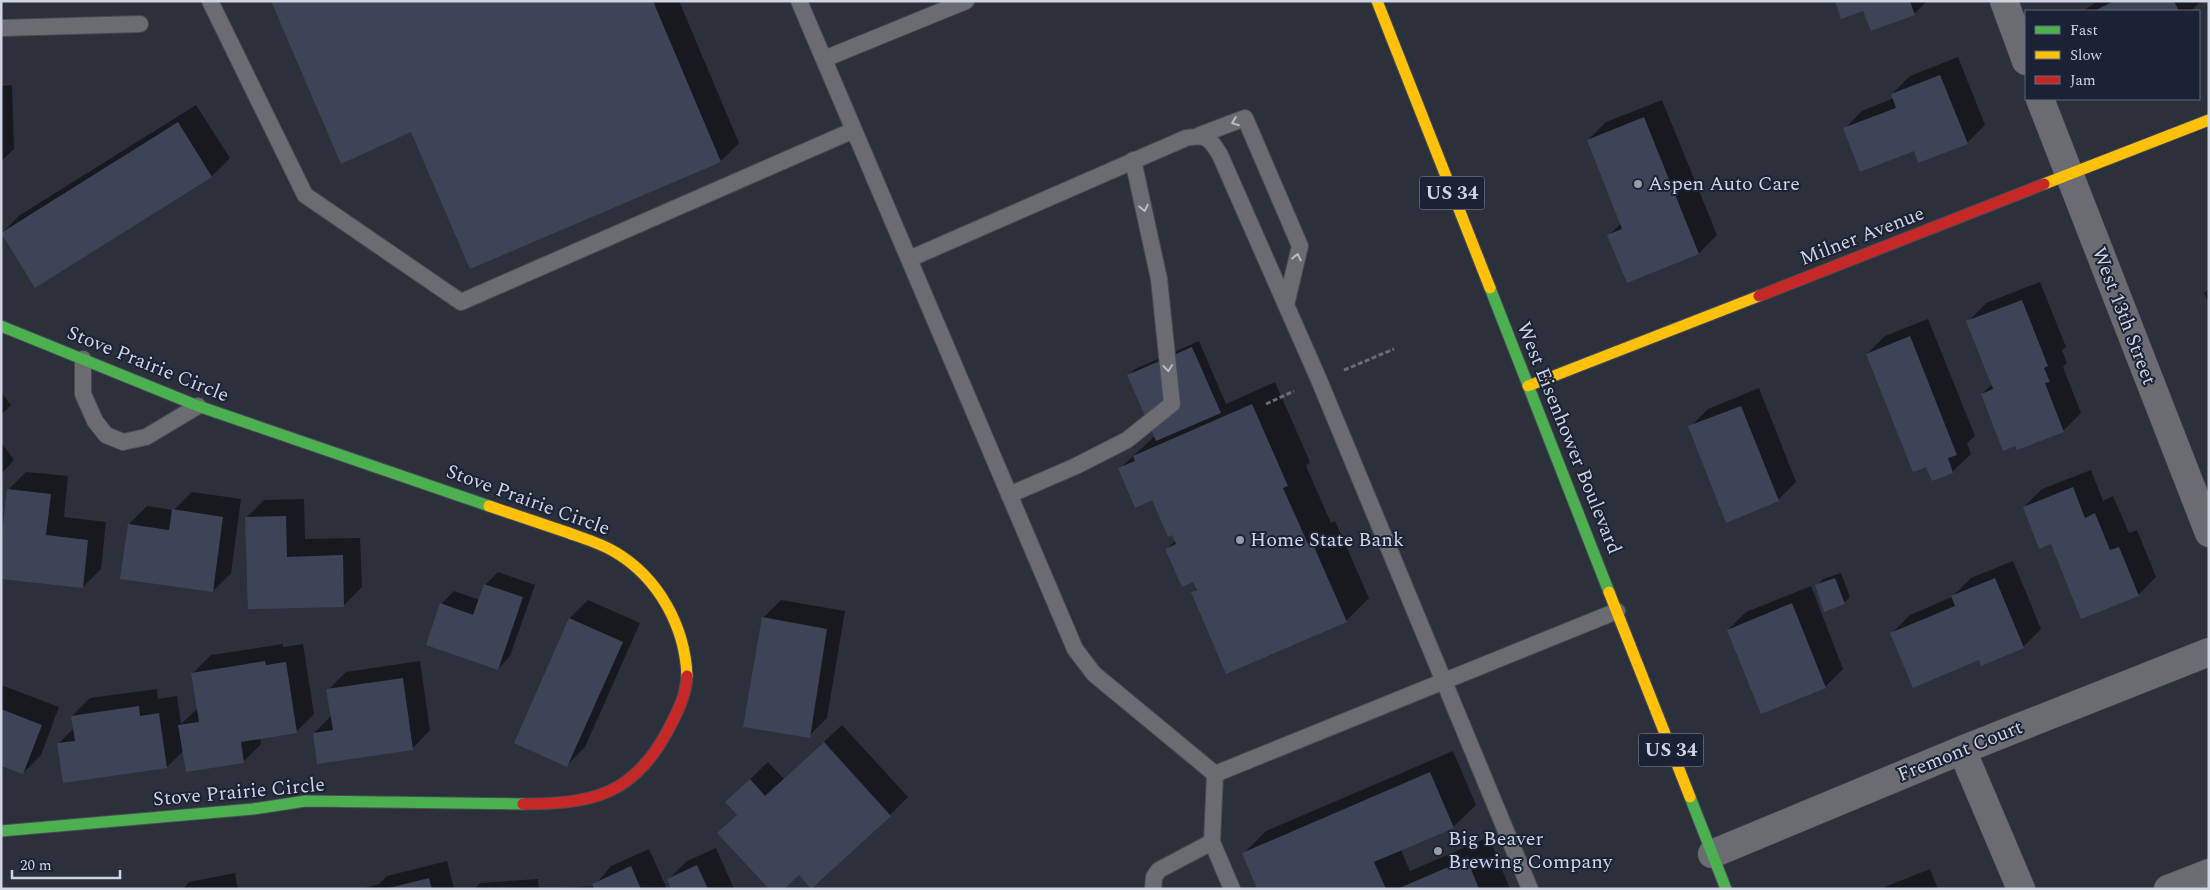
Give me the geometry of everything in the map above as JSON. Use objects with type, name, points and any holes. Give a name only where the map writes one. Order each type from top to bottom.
[{"type":"main road","name":"West Eisenhower Boulevard","points":[[1377,1],[1726,889]]},
{"type":"main road","name":"Milner Avenue","points":[[1528,386],[2209,120]]},
{"type":"main road","name":"Stove Prairie Circle","points":[[1,326],[198,406],[592,541],[616,552],[656,589],[670,610],[680,633],[686,656],[687,678],[678,709],[647,765],[629,781],[594,798],[561,804],[306,801],[253,809],[1,831]]},
{"type":"street","points":[[2004,1],[2025,58]]},
{"type":"street","name":"West 13th Street","points":[[2040,100],[2209,533]]},
{"type":"street","name":"Fremont Court","points":[[1712,854],[1962,750],[2209,652]]},
{"type":"street","points":[[1962,750],[2021,889]]},
{"type":"street","points":[[2168,889],[2209,873]]},
{"type":"lane","points":[[210,1],[305,195],[461,302],[854,130]]},
{"type":"lane","points":[[800,1],[1075,649],[1094,674],[1215,774]]},
{"type":"lane","points":[[824,59],[966,1]]},
{"type":"lane","points":[[1,28],[140,24]]},
{"type":"lane","points":[[909,259],[1133,160],[1186,138],[1200,135],[1245,118],[1300,246],[1286,305]]},
{"type":"lane","points":[[1200,135],[1211,140],[1220,154],[1445,681],[1530,889]]},
{"type":"lane","points":[[1009,495],[1076,466],[1127,440],[1172,404],[1159,279],[1133,160]]},
{"type":"lane","points":[[82,359],[83,394],[95,421],[106,435],[123,442],[146,437],[198,406]]},
{"type":"lane","points":[[1215,774],[1617,611]]},
{"type":"lane","points":[[1215,774],[1212,842],[1232,889]]},
{"type":"lane","points":[[1153,889],[1154,877],[1159,870],[1212,842]]},
{"type":"building","points":[[271,1],[653,1],[721,162],[470,269],[411,132],[341,164]]},
{"type":"building","points":[[1835,1],[1910,1],[1915,15],[1871,31],[1863,11],[1841,19]]},
{"type":"building","points":[[2114,1],[2174,1],[2178,10],[2096,10]]},
{"type":"building","points":[[1940,75],[1968,144],[1918,163],[1914,151],[1860,172],[1843,128],[1896,108],[1891,94]]},
{"type":"building","name":"Aspen Auto Care","points":[[1644,117],[1699,254],[1627,283],[1607,235],[1622,229],[1587,140]]},
{"type":"building","points":[[178,122],[212,177],[35,288],[1,233]]},
{"type":"building","points":[[2022,300],[2048,366],[2044,368],[2050,382],[2045,383],[2064,432],[2017,450],[2015,446],[2003,451],[1981,394],[1993,389],[1966,321]]},
{"type":"building","points":[[1910,336],[1957,455],[1948,458],[1953,473],[1932,481],[1926,467],[1913,472],[1866,354]]},
{"type":"building","points":[[1192,347],[1221,413],[1156,441],[1127,375]]},
{"type":"building","name":"Home State Bank","points":[[1252,404],[1288,486],[1283,488],[1308,544],[1312,542],[1347,622],[1226,674],[1191,592],[1197,590],[1193,582],[1182,587],[1165,549],[1176,544],[1172,535],[1168,537],[1152,500],[1135,508],[1118,468],[1135,461],[1133,456]]},
{"type":"building","points":[[1741,406],[1779,501],[1726,523],[1688,426]]},
{"type":"building","points":[[2073,487],[2085,518],[2095,513],[2110,550],[2119,547],[2139,596],[2081,619],[2051,544],[2039,549],[2023,507]]},
{"type":"building","points":[[7,489],[51,494],[46,535],[88,540],[83,588],[1,579],[1,543]]},
{"type":"building","points":[[172,509],[223,517],[213,592],[120,579],[128,524],[169,530]]},
{"type":"building","points":[[286,516],[287,557],[343,555],[344,607],[248,609],[245,517]]},
{"type":"building","points":[[1835,578],[1845,604],[1824,612],[1815,585]]},
{"type":"building","points":[[1995,578],[2024,648],[1981,666],[1979,660],[1913,688],[1890,633],[1955,606],[1951,596]]},
{"type":"building","points":[[484,584],[523,597],[498,670],[426,645],[440,603],[473,615]]},
{"type":"building","points":[[1792,603],[1826,688],[1761,714],[1727,630]]},
{"type":"building","points":[[762,617],[827,629],[810,738],[743,727]]},
{"type":"building","points":[[569,618],[623,642],[567,767],[514,743]]},
{"type":"building","points":[[265,661],[266,665],[286,662],[297,733],[241,742],[244,763],[186,772],[178,725],[199,722],[191,673]]},
{"type":"building","points":[[403,678],[413,750],[317,764],[313,733],[333,730],[326,689]]},
{"type":"building","points":[[139,706],[140,716],[159,713],[167,768],[63,783],[57,743],[75,741],[71,716]]},
{"type":"building","points":[[1,709],[42,725],[23,774],[1,766]]},
{"type":"building","points":[[824,742],[891,816],[811,889],[799,875],[784,889],[769,889],[717,833],[737,815],[725,802],[750,779],[765,796]]},
{"type":"building","points":[[1430,772],[1454,828],[1374,862],[1386,889],[1257,889],[1242,853]]},
{"type":"building","points":[[1467,859],[1479,889],[1397,889]]},
{"type":"building","points":[[697,865],[708,889],[671,889],[667,879]]},
{"type":"building","points":[[631,866],[641,889],[594,889],[592,884]]},
{"type":"building","points":[[429,878],[432,889],[389,889],[389,888]]},
{"type":"traffic: fast","points":[[1490,288],[1609,592]]},
{"type":"traffic: fast","points":[[1,326],[198,406],[489,506]]},
{"type":"traffic: fast","points":[[1690,797],[1726,889]]},
{"type":"traffic: fast","points":[[1,831],[253,809],[306,801],[523,804]]},
{"type":"traffic: slow","points":[[1377,1],[1490,288]]},
{"type":"traffic: slow","points":[[2044,184],[2209,120]]},
{"type":"traffic: slow","points":[[1528,386],[1759,296]]},
{"type":"traffic: slow","points":[[489,506],[597,543],[615,552],[645,575],[667,605],[675,622],[681,640],[687,676]]},
{"type":"traffic: slow","points":[[1609,592],[1690,797]]},
{"type":"traffic: jam","points":[[1759,296],[2044,184]]},
{"type":"traffic: jam","points":[[523,804],[570,802],[590,798],[609,791],[625,782],[641,769],[655,752],[668,730],[683,697],[687,676]]},
{"type":"place","name":"Aspen Auto Care","points":[[1638,184]]},
{"type":"place","name":"Home State Bank","points":[[1240,540]]},
{"type":"place","name":"Big Beaver Brewing Company","points":[[1438,851]]}]
